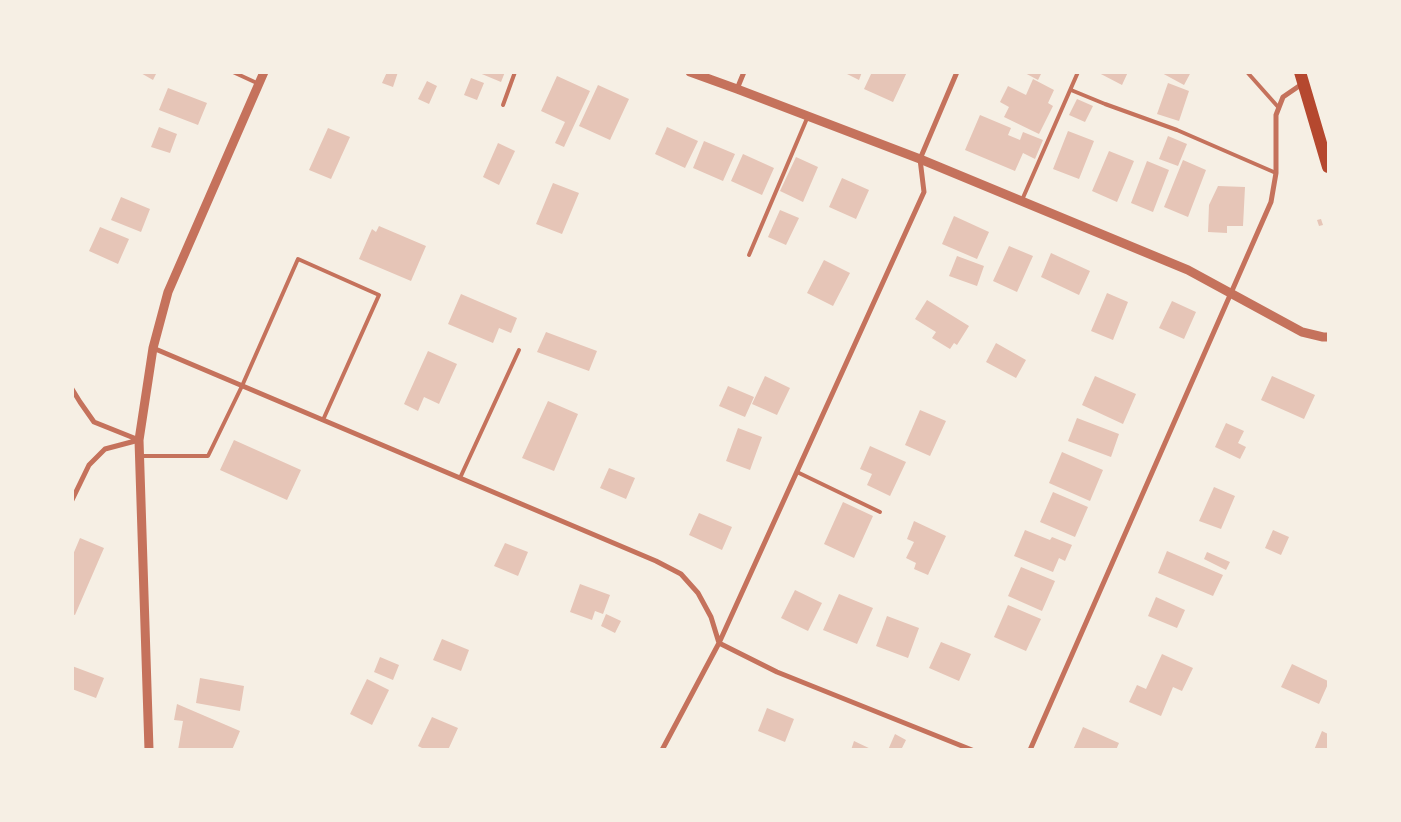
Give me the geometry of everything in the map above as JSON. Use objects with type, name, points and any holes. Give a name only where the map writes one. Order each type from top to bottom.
[{"type":"main road","points":[[1301,78],[1328,167]]},
{"type":"street","points":[[149,750],[139,440],[154,348],[168,292],[264,72]]},
{"type":"street","points":[[690,72],[920,159],[1188,270],[1302,332],[1328,337]]},
{"type":"street","points":[[737,89],[744,72]]},
{"type":"street","points":[[662,750],[719,643],[924,192],[920,159],[957,72]]},
{"type":"street","points":[[1030,750],[1271,202],[1276,173],[1276,115],[1284,97],[1301,78]]},
{"type":"street","points":[[154,348],[656,561],[681,574],[698,593],[712,617],[719,643],[776,672],[972,750]]},
{"type":"street","points":[[72,389],[94,422],[139,440]]},
{"type":"street","points":[[72,500],[89,465],[105,449],[139,440]]},
{"type":"lane","points":[[232,72],[259,84]]},
{"type":"lane","points":[[503,105],[515,72]]},
{"type":"lane","points":[[1021,202],[1078,72]]},
{"type":"lane","points":[[1247,72],[1279,108]]},
{"type":"lane","points":[[1070,90],[1176,130],[1276,173]]},
{"type":"lane","points":[[749,255],[808,116]]},
{"type":"lane","points":[[140,456],[208,456],[242,386],[298,259],[379,295],[324,420]]},
{"type":"lane","points":[[460,478],[518,350]]},
{"type":"lane","points":[[797,472],[880,512]]},
{"type":"building","points":[[139,72],[157,72],[153,80]]},
{"type":"building","points":[[387,72],[398,72],[393,87],[382,83]]},
{"type":"building","points":[[477,72],[505,72],[501,82]]},
{"type":"building","points":[[843,72],[862,72],[859,80]]},
{"type":"building","points":[[872,72],[907,72],[893,102],[864,89]]},
{"type":"building","points":[[1023,72],[1042,72],[1038,80]]},
{"type":"building","points":[[1097,72],[1128,72],[1122,85]]},
{"type":"building","points":[[1160,72],[1191,72],[1184,85]]},
{"type":"building","points":[[557,76],[590,91],[564,147],[555,143],[565,122],[541,111]]},
{"type":"building","points":[[471,78],[484,83],[477,100],[464,95]]},
{"type":"building","points":[[1033,79],[1054,90],[1048,103],[1053,106],[1039,134],[1004,117],[1009,107],[1000,102],[1008,86],[1026,95]]},
{"type":"building","points":[[427,81],[437,86],[429,104],[418,99]]},
{"type":"building","points":[[1168,83],[1189,91],[1179,121],[1157,114]]},
{"type":"building","points":[[598,85],[629,99],[610,140],[579,126]]},
{"type":"building","points":[[168,88],[207,103],[198,125],[159,110]]},
{"type":"building","points":[[1077,99],[1093,106],[1085,122],[1069,115]]},
{"type":"building","points":[[980,115],[1011,128],[1008,135],[1020,140],[1023,132],[1043,140],[1035,159],[1023,153],[1015,171],[965,150]]},
{"type":"building","points":[[159,127],[177,134],[170,153],[151,147]]},
{"type":"building","points":[[667,127],[698,141],[685,168],[655,154]]},
{"type":"building","points":[[328,128],[350,137],[331,179],[309,170]]},
{"type":"building","points":[[1068,131],[1094,141],[1079,179],[1053,169]]},
{"type":"building","points":[[1168,136],[1187,144],[1178,166],[1159,159]]},
{"type":"building","points":[[704,141],[735,154],[723,181],[693,168]]},
{"type":"building","points":[[498,143],[515,151],[499,185],[483,177]]},
{"type":"building","points":[[1109,151],[1134,161],[1117,202],[1092,191]]},
{"type":"building","points":[[743,154],[774,168],[762,195],[731,181]]},
{"type":"building","points":[[796,157],[818,167],[803,202],[780,191]]},
{"type":"building","points":[[1183,160],[1206,170],[1188,217],[1164,207]]},
{"type":"building","points":[[1147,161],[1169,170],[1153,212],[1131,203]]},
{"type":"building","points":[[842,178],[869,190],[856,219],[829,207]]},
{"type":"building","points":[[553,183],[579,193],[562,234],[536,224]]},
{"type":"building","points":[[1218,186],[1245,187],[1243,226],[1227,226],[1227,233],[1208,232],[1209,205]]},
{"type":"building","points":[[121,197],[150,209],[141,232],[111,220]]},
{"type":"building","points":[[780,210],[799,218],[786,245],[768,237]]},
{"type":"building","points":[[954,216],[989,232],[977,259],[942,244]]},
{"type":"building","points":[[1321,219],[1323,225],[1319,226],[1317,220]]},
{"type":"building","points":[[379,226],[426,246],[411,281],[359,259],[372,229],[376,232]]},
{"type":"building","points":[[100,227],[129,239],[118,264],[89,251]]},
{"type":"building","points":[[1009,246],[1033,256],[1017,292],[993,281]]},
{"type":"building","points":[[1051,253],[1090,271],[1079,295],[1041,277]]},
{"type":"building","points":[[957,256],[984,266],[977,286],[949,276]]},
{"type":"building","points":[[824,260],[850,273],[833,306],[807,293]]},
{"type":"building","points":[[1107,293],[1128,302],[1113,340],[1091,331]]},
{"type":"building","points":[[461,294],[517,318],[511,333],[499,328],[493,343],[448,324]]},
{"type":"building","points":[[927,300],[969,326],[957,345],[954,343],[950,349],[932,338],[936,332],[915,319]]},
{"type":"building","points":[[1172,301],[1196,312],[1184,339],[1159,328]]},
{"type":"building","points":[[546,332],[597,351],[589,371],[537,352]]},
{"type":"building","points":[[996,343],[1026,360],[1016,378],[986,362]]},
{"type":"building","points":[[428,351],[457,364],[439,404],[424,397],[418,411],[404,404]]},
{"type":"building","points":[[765,376],[790,388],[777,415],[752,404]]},
{"type":"building","points":[[1095,376],[1136,394],[1123,424],[1082,405]]},
{"type":"building","points":[[1272,376],[1315,395],[1304,419],[1261,400]]},
{"type":"building","points":[[728,386],[754,397],[745,417],[719,406]]},
{"type":"building","points":[[548,401],[578,414],[554,471],[522,458]]},
{"type":"building","points":[[920,410],[946,421],[930,456],[905,445]]},
{"type":"building","points":[[1077,418],[1119,434],[1111,457],[1068,441]]},
{"type":"building","points":[[1226,423],[1244,431],[1238,443],[1246,447],[1240,459],[1215,447]]},
{"type":"building","points":[[738,428],[762,437],[750,470],[726,461]]},
{"type":"building","points":[[234,440],[301,470],[287,500],[220,470]]},
{"type":"building","points":[[870,446],[906,462],[890,496],[867,485],[872,474],[860,469]]},
{"type":"building","points":[[1062,452],[1103,470],[1090,501],[1049,483]]},
{"type":"building","points":[[609,468],[635,478],[626,499],[600,488]]},
{"type":"building","points":[[1214,487],[1235,496],[1221,529],[1199,521]]},
{"type":"building","points":[[1053,492],[1088,507],[1075,537],[1040,522]]},
{"type":"building","points":[[843,502],[873,516],[854,558],[824,544]]},
{"type":"building","points":[[699,513],[732,527],[722,550],[689,535]]},
{"type":"building","points":[[914,521],[946,536],[928,575],[914,569],[916,563],[906,558],[914,542],[907,539]]},
{"type":"building","points":[[1025,530],[1050,540],[1052,537],[1072,545],[1065,561],[1059,558],[1053,572],[1014,556]]},
{"type":"building","points":[[1273,530],[1289,537],[1281,555],[1265,548]]},
{"type":"building","points":[[80,538],[104,548],[75,615],[72,614],[72,557]]},
{"type":"building","points":[[505,543],[528,552],[518,576],[494,566]]},
{"type":"building","points":[[1167,551],[1223,575],[1213,596],[1158,573]]},
{"type":"building","points":[[1207,552],[1230,562],[1226,570],[1204,559]]},
{"type":"building","points":[[1021,567],[1055,581],[1042,611],[1008,596]]},
{"type":"building","points":[[580,584],[610,595],[603,614],[595,611],[592,620],[570,612]]},
{"type":"building","points":[[795,590],[822,603],[808,631],[781,618]]},
{"type":"building","points":[[839,594],[873,608],[857,644],[823,630]]},
{"type":"building","points":[[1156,597],[1185,610],[1177,628],[1148,616]]},
{"type":"building","points":[[1008,605],[1041,619],[1026,651],[994,637]]},
{"type":"building","points":[[606,614],[621,621],[615,633],[601,626]]},
{"type":"building","points":[[887,616],[919,628],[908,658],[876,646]]},
{"type":"building","points":[[442,639],[469,650],[461,671],[433,660]]},
{"type":"building","points":[[941,642],[971,654],[959,681],[929,668]]},
{"type":"building","points":[[1162,654],[1193,668],[1182,691],[1173,687],[1161,716],[1129,702],[1137,685],[1146,689]]},
{"type":"building","points":[[380,657],[399,665],[393,680],[374,672]]},
{"type":"building","points":[[1292,664],[1328,681],[1319,704],[1281,687]]},
{"type":"building","points":[[72,666],[104,678],[96,698],[72,689]]},
{"type":"building","points":[[200,678],[244,686],[240,711],[196,703]]},
{"type":"building","points":[[367,679],[389,690],[372,725],[350,714]]},
{"type":"building","points":[[177,704],[240,731],[232,750],[178,750],[183,721],[174,720]]},
{"type":"building","points":[[767,708],[794,719],[785,742],[758,731]]},
{"type":"building","points":[[432,717],[458,728],[448,750],[426,750],[418,746]]},
{"type":"building","points":[[1083,727],[1119,743],[1116,750],[1073,750]]},
{"type":"building","points":[[1322,731],[1328,734],[1328,750],[1314,750]]},
{"type":"building","points":[[895,734],[906,740],[901,750],[888,750]]},
{"type":"building","points":[[854,741],[873,750],[851,750]]}]
